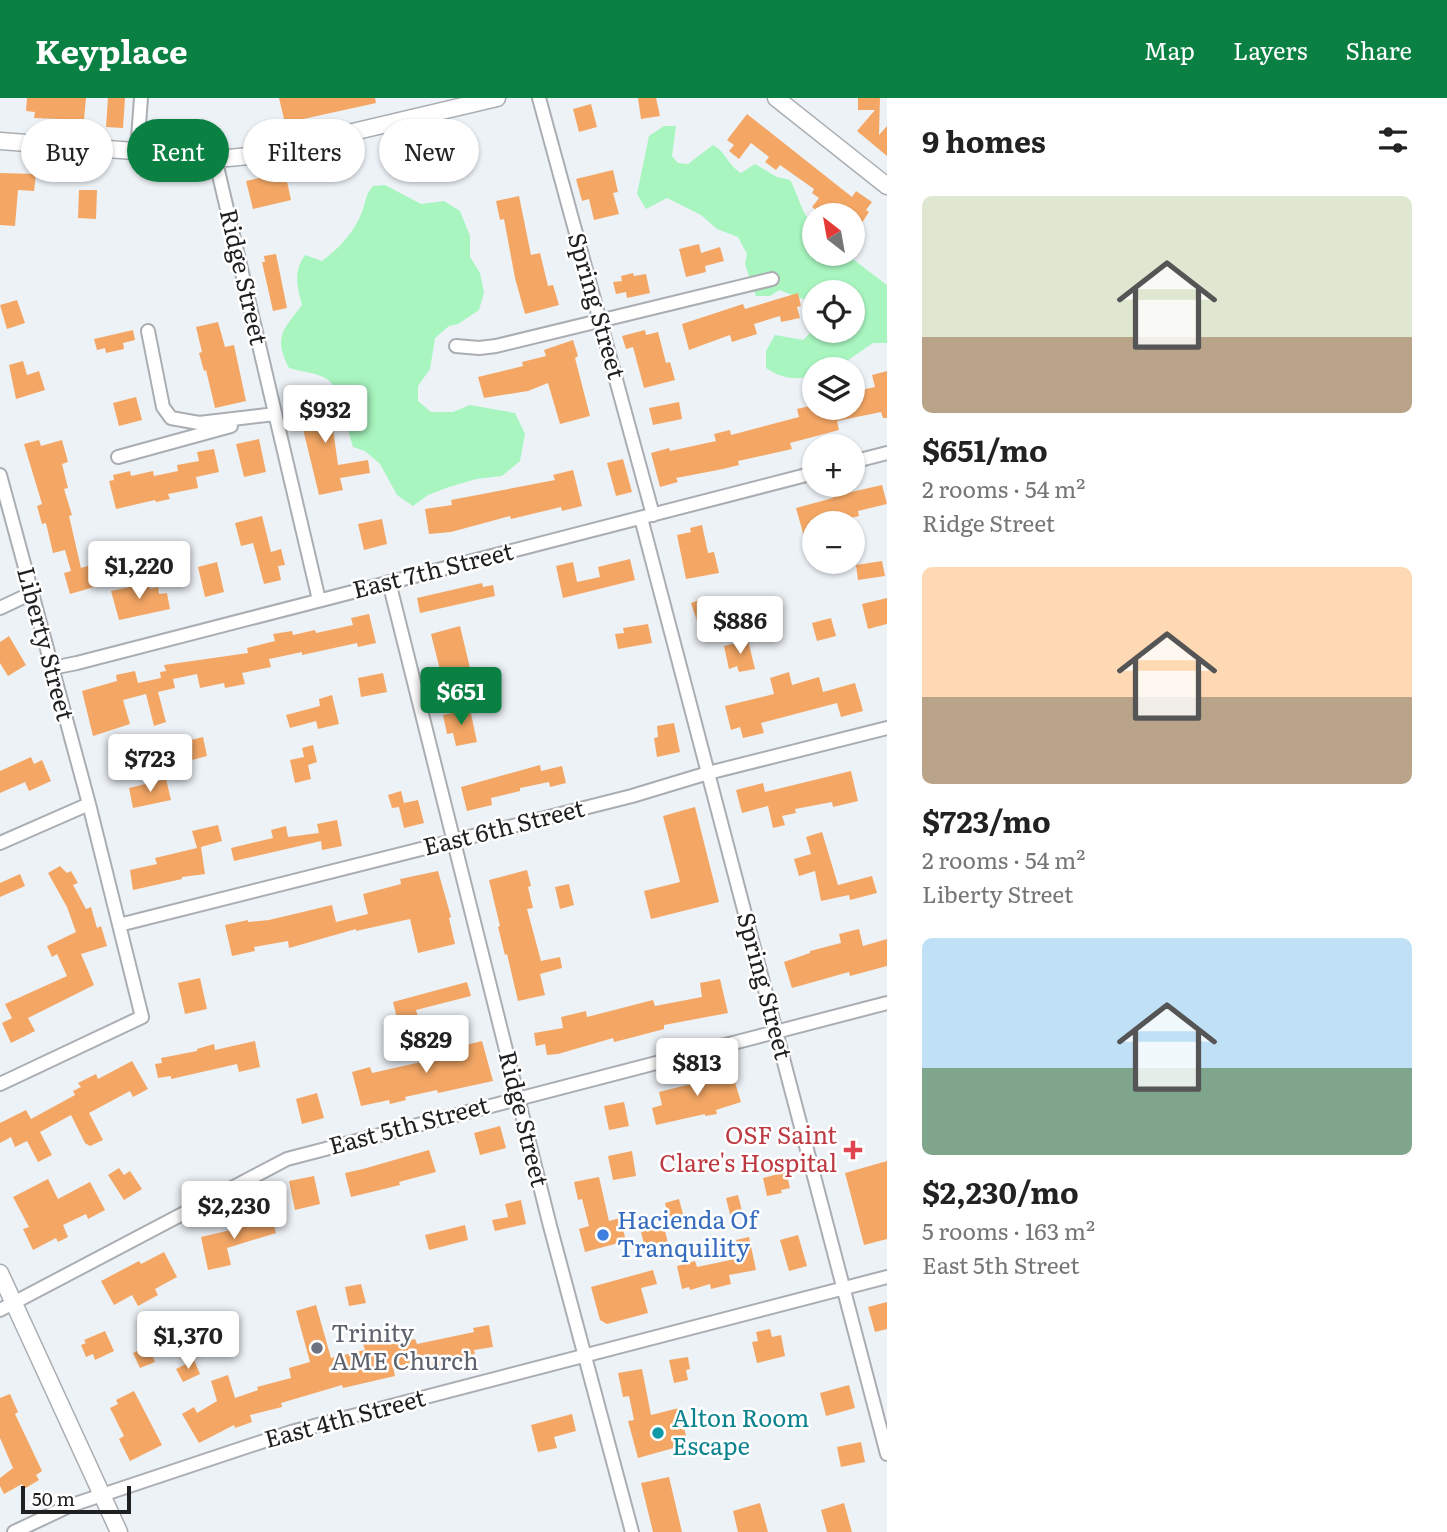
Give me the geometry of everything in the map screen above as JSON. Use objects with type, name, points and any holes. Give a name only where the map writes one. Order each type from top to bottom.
[{"type":"street","points":[[140,119],[141,98]]},
{"type":"street","points":[[229,156],[260,153],[497,98]]},
{"type":"street","name":"Spring Street","points":[[539,98],[600,320],[708,773],[887,1454]]},
{"type":"street","points":[[776,98],[887,186]]},
{"type":"street","points":[[0,141],[127,150]]},
{"type":"street","name":"Ridge Street","points":[[221,182],[319,600]]},
{"type":"street","points":[[456,346],[496,346],[772,279]]},
{"type":"street","points":[[148,331],[163,407],[171,418],[199,423],[275,414]]},
{"type":"street","points":[[118,457],[275,414]]},
{"type":"street","points":[[865,459],[887,453]]},
{"type":"street","name":"Liberty Street","points":[[0,475],[89,804],[142,1017],[0,1084]]},
{"type":"street","name":"East 7th Street","points":[[52,668],[802,476]]},
{"type":"street","name":"Ridge Street","points":[[389,582],[452,841],[632,1532]]},
{"type":"street","points":[[0,608],[32,593]]},
{"type":"street","name":"East 6th Street","points":[[119,925],[632,796],[708,773],[887,728]]},
{"type":"street","points":[[0,843],[89,804]]},
{"type":"street","name":"East 5th Street","points":[[7,1307],[287,1159],[887,1003]]},
{"type":"street","points":[[0,1273],[7,1307],[119,1532]]},
{"type":"street","name":"East 4th Street","points":[[14,1532],[69,1506],[291,1432],[887,1277]]},
{"type":"green space","points":[[664,126],[676,126],[672,156],[678,163],[688,164],[713,145],[741,173],[755,164],[777,177],[790,180],[802,208],[802,266],[862,266],[887,285],[887,343],[873,343],[853,357],[802,357],[802,378],[789,378],[766,368],[766,351],[775,335],[802,340],[802,343],[865,343],[865,280],[802,280],[802,299],[779,290],[770,296],[756,296],[745,264],[747,254],[738,237],[717,229],[701,215],[667,198],[646,209],[637,194],[649,136]]},
{"type":"green space","points":[[385,185],[421,204],[444,201],[460,211],[470,236],[470,257],[480,273],[484,293],[479,310],[458,324],[449,326],[435,338],[430,369],[418,386],[418,401],[431,412],[453,412],[470,405],[515,413],[525,434],[520,461],[502,476],[476,479],[449,487],[428,495],[413,506],[397,495],[380,464],[365,451],[353,447],[340,400],[332,384],[318,375],[289,368],[281,341],[285,328],[302,305],[297,273],[305,255],[322,261],[335,251],[354,227],[373,186]]},
{"type":"building","points":[[27,98],[86,98],[84,119],[34,118],[35,112],[26,111]]},
{"type":"building","points":[[108,98],[125,98],[123,128],[113,127],[113,119],[107,119]]},
{"type":"building","points":[[279,98],[375,98],[376,103],[303,119],[284,119]]},
{"type":"building","points":[[638,98],[656,98],[660,116],[641,119]]},
{"type":"building","points":[[858,98],[880,98],[879,135],[887,126],[887,156],[857,131],[875,110],[858,110]]},
{"type":"building","points":[[591,104],[597,127],[579,132],[573,109]]},
{"type":"building","points":[[747,114],[852,197],[856,191],[872,202],[866,210],[869,212],[865,218],[865,203],[815,203],[819,198],[812,193],[814,189],[780,165],[776,170],[765,162],[769,157],[751,143],[739,159],[729,151],[734,145],[727,140]]},
{"type":"building","points":[[613,170],[618,192],[613,193],[619,214],[594,220],[589,199],[582,201],[576,179]]},
{"type":"building","points":[[0,173],[21,174],[21,182],[35,182],[34,191],[18,190],[15,226],[0,225]]},
{"type":"building","points":[[246,182],[287,182],[291,200],[253,209]]},
{"type":"building","points":[[79,190],[97,190],[96,219],[78,218]]},
{"type":"building","points":[[519,196],[531,255],[540,253],[548,286],[553,285],[559,305],[525,314],[504,219],[500,220],[496,201]]},
{"type":"building","points":[[699,244],[701,253],[720,247],[724,261],[705,266],[706,272],[686,277],[679,249]]},
{"type":"building","points":[[276,254],[287,308],[273,311],[262,262],[265,262],[264,256]]},
{"type":"building","points":[[633,273],[634,276],[646,274],[650,293],[627,298],[626,292],[616,294],[613,282],[622,281],[621,276]]},
{"type":"building","points":[[798,293],[801,306],[797,307],[800,318],[781,322],[780,316],[754,324],[757,334],[732,342],[730,335],[689,350],[682,324],[743,304],[745,309]]},
{"type":"building","points":[[17,300],[25,323],[7,329],[0,305]]},
{"type":"building","points":[[218,322],[225,347],[234,345],[246,401],[215,408],[199,353],[202,352],[196,327]]},
{"type":"building","points":[[133,330],[135,340],[123,343],[124,349],[106,353],[105,348],[97,350],[94,339]]},
{"type":"building","points":[[645,330],[646,335],[658,332],[666,363],[670,362],[675,380],[644,388],[633,347],[626,349],[622,336]]},
{"type":"building","points":[[573,340],[590,416],[560,424],[548,383],[528,391],[484,398],[478,377],[523,366],[522,362],[546,356],[544,350]]},
{"type":"building","points":[[23,361],[27,375],[39,371],[45,390],[16,399],[9,365]]},
{"type":"building","points":[[887,371],[887,418],[883,418],[881,412],[865,415],[865,389],[875,387],[872,375]]},
{"type":"building","points":[[328,393],[338,465],[368,460],[370,473],[340,478],[343,490],[319,495],[296,400]]},
{"type":"building","points":[[136,397],[142,420],[119,426],[113,403]]},
{"type":"building","points":[[679,402],[682,419],[653,425],[649,408]]},
{"type":"building","points":[[802,408],[802,420],[842,420],[837,421],[839,430],[824,434],[802,434],[802,440],[790,443],[792,449],[738,461],[739,465],[723,469],[676,478],[678,482],[660,487],[651,453],[716,441],[714,434],[730,430],[731,435],[799,417],[797,409]]},
{"type":"building","points":[[259,439],[266,472],[244,477],[236,444]]},
{"type":"building","points":[[39,440],[41,446],[62,440],[68,462],[62,464],[68,488],[64,489],[72,515],[69,516],[81,568],[95,564],[101,585],[70,594],[64,573],[71,571],[65,550],[53,553],[46,523],[42,524],[37,506],[42,504],[24,444]]},
{"type":"building","points":[[214,449],[219,472],[196,477],[198,488],[168,494],[170,499],[116,509],[109,481],[114,480],[113,475],[130,471],[131,476],[153,471],[154,476],[178,471],[177,465],[199,461],[197,452]]},
{"type":"building","points":[[623,459],[632,492],[616,496],[607,463]]},
{"type":"building","points":[[573,470],[582,506],[562,511],[561,507],[511,519],[510,516],[451,532],[429,534],[425,509],[452,505],[451,500],[555,480],[553,475]]},
{"type":"building","points":[[882,485],[887,504],[858,511],[802,511],[802,529],[796,508],[833,497],[865,497],[865,489]]},
{"type":"building","points":[[262,516],[271,552],[281,549],[285,565],[278,566],[281,580],[264,584],[253,543],[241,546],[235,523]]},
{"type":"building","points":[[382,519],[387,544],[364,550],[358,524]]},
{"type":"building","points":[[702,525],[708,553],[714,552],[719,573],[686,579],[677,535],[691,532],[690,528]]},
{"type":"building","points":[[630,559],[635,580],[563,598],[556,566],[573,562],[577,582],[600,577],[598,567]]},
{"type":"building","points":[[882,561],[885,576],[858,580],[857,574],[865,574],[865,564]]},
{"type":"building","points":[[217,562],[224,592],[205,597],[198,567]]},
{"type":"building","points":[[149,583],[150,589],[158,587],[159,594],[167,593],[170,609],[119,620],[111,591]]},
{"type":"building","points":[[482,583],[483,587],[493,585],[495,596],[420,613],[417,598]]},
{"type":"building","points":[[707,597],[715,618],[698,624],[691,603]]},
{"type":"building","points":[[887,598],[887,624],[868,629],[862,604]]},
{"type":"building","points":[[369,614],[376,643],[358,647],[357,643],[269,659],[271,667],[242,673],[245,684],[225,688],[224,683],[200,688],[197,674],[173,679],[175,688],[158,692],[166,722],[154,726],[146,694],[123,700],[130,724],[93,736],[82,691],[117,681],[116,675],[135,671],[138,683],[161,678],[160,672],[166,671],[164,665],[248,653],[247,648],[275,641],[273,634],[292,631],[293,635],[315,630],[316,633],[353,625],[351,618]]},
{"type":"building","points":[[831,618],[836,636],[817,641],[812,623]]},
{"type":"building","points":[[648,624],[652,643],[618,649],[615,634],[624,633],[623,628]]},
{"type":"building","points":[[460,626],[474,685],[439,693],[435,675],[441,674],[431,634]]},
{"type":"building","points":[[9,636],[26,665],[8,676],[0,663],[0,642]]},
{"type":"building","points":[[748,640],[755,669],[739,672],[737,666],[729,669],[724,646]]},
{"type":"building","points":[[789,672],[792,685],[819,677],[823,692],[855,683],[863,711],[841,717],[837,703],[761,723],[764,733],[743,738],[740,727],[731,730],[725,706],[774,694],[770,678]]},
{"type":"building","points":[[383,673],[387,692],[361,697],[358,678]]},
{"type":"building","points":[[332,695],[339,724],[318,729],[316,721],[290,728],[286,715],[320,706],[319,699]]},
{"type":"building","points":[[470,709],[477,742],[456,746],[453,733],[447,734],[443,715]]},
{"type":"building","points":[[674,723],[680,752],[657,757],[654,738],[658,737],[657,726]]},
{"type":"building","points":[[203,737],[207,756],[188,761],[183,742]]},
{"type":"building","points":[[313,745],[317,762],[308,765],[311,779],[295,783],[290,760],[304,757],[302,748]]},
{"type":"building","points":[[31,757],[34,764],[42,760],[51,781],[29,791],[25,782],[0,793],[0,771]]},
{"type":"building","points":[[540,765],[541,771],[562,766],[566,783],[550,787],[549,782],[520,788],[520,791],[491,798],[492,805],[467,811],[461,787]]},
{"type":"building","points":[[851,771],[858,801],[833,807],[832,802],[795,809],[796,813],[782,816],[785,825],[773,828],[768,806],[742,813],[736,790],[763,783],[765,792]]},
{"type":"building","points":[[166,779],[171,800],[133,808],[129,788]]},
{"type":"building","points":[[401,791],[404,803],[418,800],[424,823],[404,828],[399,807],[392,808],[388,795]]},
{"type":"building","points":[[695,807],[719,902],[651,919],[644,891],[680,882],[663,816]]},
{"type":"building","points":[[337,820],[342,846],[322,850],[321,841],[234,861],[231,848],[273,838],[271,830],[286,826],[288,837],[319,833],[317,824]]},
{"type":"building","points":[[218,825],[222,841],[201,847],[205,874],[133,890],[130,870],[157,864],[155,858],[197,848],[192,831]]},
{"type":"building","points":[[822,832],[838,885],[872,876],[877,893],[850,900],[849,895],[821,901],[815,871],[799,876],[794,859],[811,854],[806,837]]},
{"type":"building","points":[[60,866],[67,873],[71,871],[78,883],[73,885],[86,909],[91,907],[97,928],[101,926],[107,946],[81,954],[94,985],[28,1018],[35,1031],[11,1043],[2,1023],[12,1018],[5,1004],[67,976],[57,954],[52,957],[47,946],[76,932],[67,907],[48,873]]},
{"type":"building","points":[[527,870],[533,908],[527,909],[541,961],[560,957],[562,968],[540,974],[545,995],[518,1001],[498,927],[500,926],[489,880]]},
{"type":"building","points":[[438,871],[451,917],[449,918],[455,944],[418,953],[410,919],[356,929],[289,948],[288,941],[254,947],[255,951],[232,956],[225,925],[248,920],[269,920],[332,905],[336,922],[368,914],[363,894],[401,884],[400,879]]},
{"type":"building","points":[[20,874],[25,886],[0,897],[0,883]]},
{"type":"building","points":[[569,884],[574,905],[560,909],[555,887]]},
{"type":"building","points":[[859,929],[863,946],[887,939],[887,966],[850,976],[849,972],[792,988],[784,962],[810,951],[841,943],[839,934]]},
{"type":"building","points":[[200,978],[207,1009],[185,1014],[178,983]]},
{"type":"building","points":[[720,979],[728,1013],[664,1025],[664,1029],[614,1042],[613,1038],[558,1054],[547,1055],[545,1044],[536,1046],[534,1033],[563,1028],[561,1017],[586,1011],[587,1017],[653,1000],[655,1006],[702,997],[700,983]]},
{"type":"building","points":[[467,982],[471,996],[416,1010],[419,1021],[399,1026],[393,1002]]},
{"type":"building","points":[[255,1041],[260,1067],[239,1072],[237,1064],[171,1079],[171,1076],[158,1078],[155,1064],[162,1063],[161,1058],[197,1051],[214,1044],[215,1050]]},
{"type":"building","points":[[482,1041],[493,1081],[405,1097],[406,1100],[390,1104],[389,1100],[361,1106],[352,1072],[370,1067],[372,1073],[430,1060],[428,1050],[453,1044],[453,1048]]},
{"type":"building","points":[[132,1061],[148,1089],[133,1097],[130,1091],[89,1113],[103,1140],[90,1146],[85,1143],[71,1115],[40,1132],[52,1155],[38,1162],[27,1141],[15,1147],[11,1137],[0,1143],[0,1123],[26,1110],[31,1119],[75,1095],[73,1091],[81,1087],[78,1083],[96,1074],[98,1079]]},
{"type":"building","points":[[728,1070],[730,1077],[733,1076],[741,1102],[716,1110],[717,1114],[705,1114],[656,1125],[652,1108],[662,1105],[659,1092],[691,1084],[689,1077],[707,1072],[708,1076]]},
{"type":"building","points":[[317,1093],[324,1118],[302,1124],[296,1099]]},
{"type":"building","points":[[624,1102],[629,1126],[609,1130],[604,1106]]},
{"type":"building","points":[[500,1126],[506,1148],[480,1155],[474,1133]]},
{"type":"building","points":[[429,1150],[436,1172],[399,1182],[400,1185],[351,1197],[345,1173]]},
{"type":"building","points":[[632,1151],[636,1176],[613,1180],[608,1156]]},
{"type":"building","points":[[887,1161],[887,1239],[864,1245],[845,1173]]},
{"type":"building","points":[[119,1168],[124,1175],[130,1171],[142,1189],[124,1200],[108,1175]]},
{"type":"building","points":[[786,1172],[790,1188],[767,1196],[763,1178]]},
{"type":"building","points":[[314,1176],[320,1204],[295,1210],[289,1181]]},
{"type":"building","points":[[599,1177],[609,1221],[620,1218],[626,1241],[585,1252],[579,1229],[589,1226],[574,1182]]},
{"type":"building","points":[[48,1179],[58,1199],[90,1182],[105,1210],[88,1219],[86,1214],[63,1225],[68,1237],[58,1242],[56,1238],[33,1250],[23,1229],[29,1227],[13,1197]]},
{"type":"building","points":[[738,1195],[743,1215],[731,1218],[726,1198]]},
{"type":"building","points":[[679,1199],[685,1222],[670,1226],[665,1203]]},
{"type":"building","points":[[521,1200],[526,1224],[495,1231],[492,1220],[508,1217],[505,1204]]},
{"type":"building","points":[[271,1215],[276,1233],[227,1248],[231,1265],[208,1270],[201,1237],[231,1230],[230,1228]]},
{"type":"building","points":[[465,1225],[468,1240],[429,1250],[425,1235]]},
{"type":"building","points":[[664,1227],[668,1243],[645,1248],[641,1232]]},
{"type":"building","points":[[798,1235],[807,1266],[789,1271],[780,1240]]},
{"type":"building","points":[[749,1237],[756,1270],[729,1275],[731,1284],[711,1289],[710,1284],[690,1290],[689,1287],[682,1289],[677,1266],[695,1261],[697,1267],[740,1258],[736,1240]]},
{"type":"building","points":[[164,1252],[177,1277],[155,1289],[158,1295],[138,1306],[132,1295],[114,1305],[101,1281],[139,1261],[141,1264]]},
{"type":"building","points":[[653,1270],[657,1284],[641,1288],[648,1313],[607,1324],[600,1320],[591,1287]]},
{"type":"building","points":[[361,1284],[366,1303],[349,1306],[345,1287]]},
{"type":"building","points":[[887,1302],[887,1329],[875,1332],[868,1307]]},
{"type":"building","points":[[316,1305],[331,1358],[365,1350],[363,1344],[389,1337],[390,1344],[415,1339],[417,1344],[474,1332],[473,1328],[489,1325],[493,1347],[474,1350],[475,1354],[426,1369],[424,1360],[393,1367],[395,1376],[343,1388],[342,1385],[281,1403],[282,1407],[250,1415],[252,1422],[235,1428],[234,1425],[199,1443],[182,1414],[194,1407],[197,1413],[217,1401],[211,1381],[228,1375],[235,1398],[258,1390],[257,1387],[291,1378],[289,1368],[310,1362],[296,1311]]},
{"type":"building","points":[[770,1329],[772,1337],[781,1335],[785,1356],[757,1363],[752,1342],[758,1341],[756,1332]]},
{"type":"building","points":[[105,1331],[114,1351],[95,1360],[93,1354],[86,1357],[81,1345],[86,1343],[84,1340]]},
{"type":"building","points":[[148,1346],[155,1362],[140,1368],[133,1353]]},
{"type":"building","points":[[688,1357],[688,1380],[674,1383],[669,1360]]},
{"type":"building","points":[[194,1360],[200,1374],[183,1382],[176,1369]]},
{"type":"building","name":"Alton Room Escape","points":[[642,1369],[651,1415],[679,1408],[688,1444],[638,1458],[628,1421],[634,1420],[629,1396],[623,1397],[618,1373]]},
{"type":"building","points":[[849,1385],[855,1408],[826,1416],[820,1393]]},
{"type":"building","points":[[134,1391],[162,1445],[130,1461],[119,1439],[124,1436],[110,1408],[118,1404],[116,1400]]},
{"type":"building","points":[[10,1394],[18,1412],[15,1414],[42,1471],[36,1475],[39,1480],[24,1489],[22,1484],[4,1494],[0,1478],[13,1468],[0,1438],[0,1398]]},
{"type":"building","points":[[572,1414],[576,1431],[554,1437],[557,1448],[538,1452],[531,1425]]},
{"type":"building","points":[[861,1442],[865,1462],[841,1467],[837,1447]]},
{"type":"building","points":[[669,1477],[682,1532],[653,1532],[641,1483]]},
{"type":"building","points":[[760,1503],[768,1532],[738,1532],[733,1511]]},
{"type":"building","points":[[844,1503],[852,1532],[827,1532],[821,1510]]},
{"type":"place","name":"OSF Saint Clare's Hospital","points":[[853,1150]]},
{"type":"place","name":"Hacienda Of Tranquility","points":[[603,1235]]},
{"type":"place","name":"Trinity AME Church","points":[[317,1348]]},
{"type":"place","name":"Alton Room Escape","points":[[658,1433]]}]
